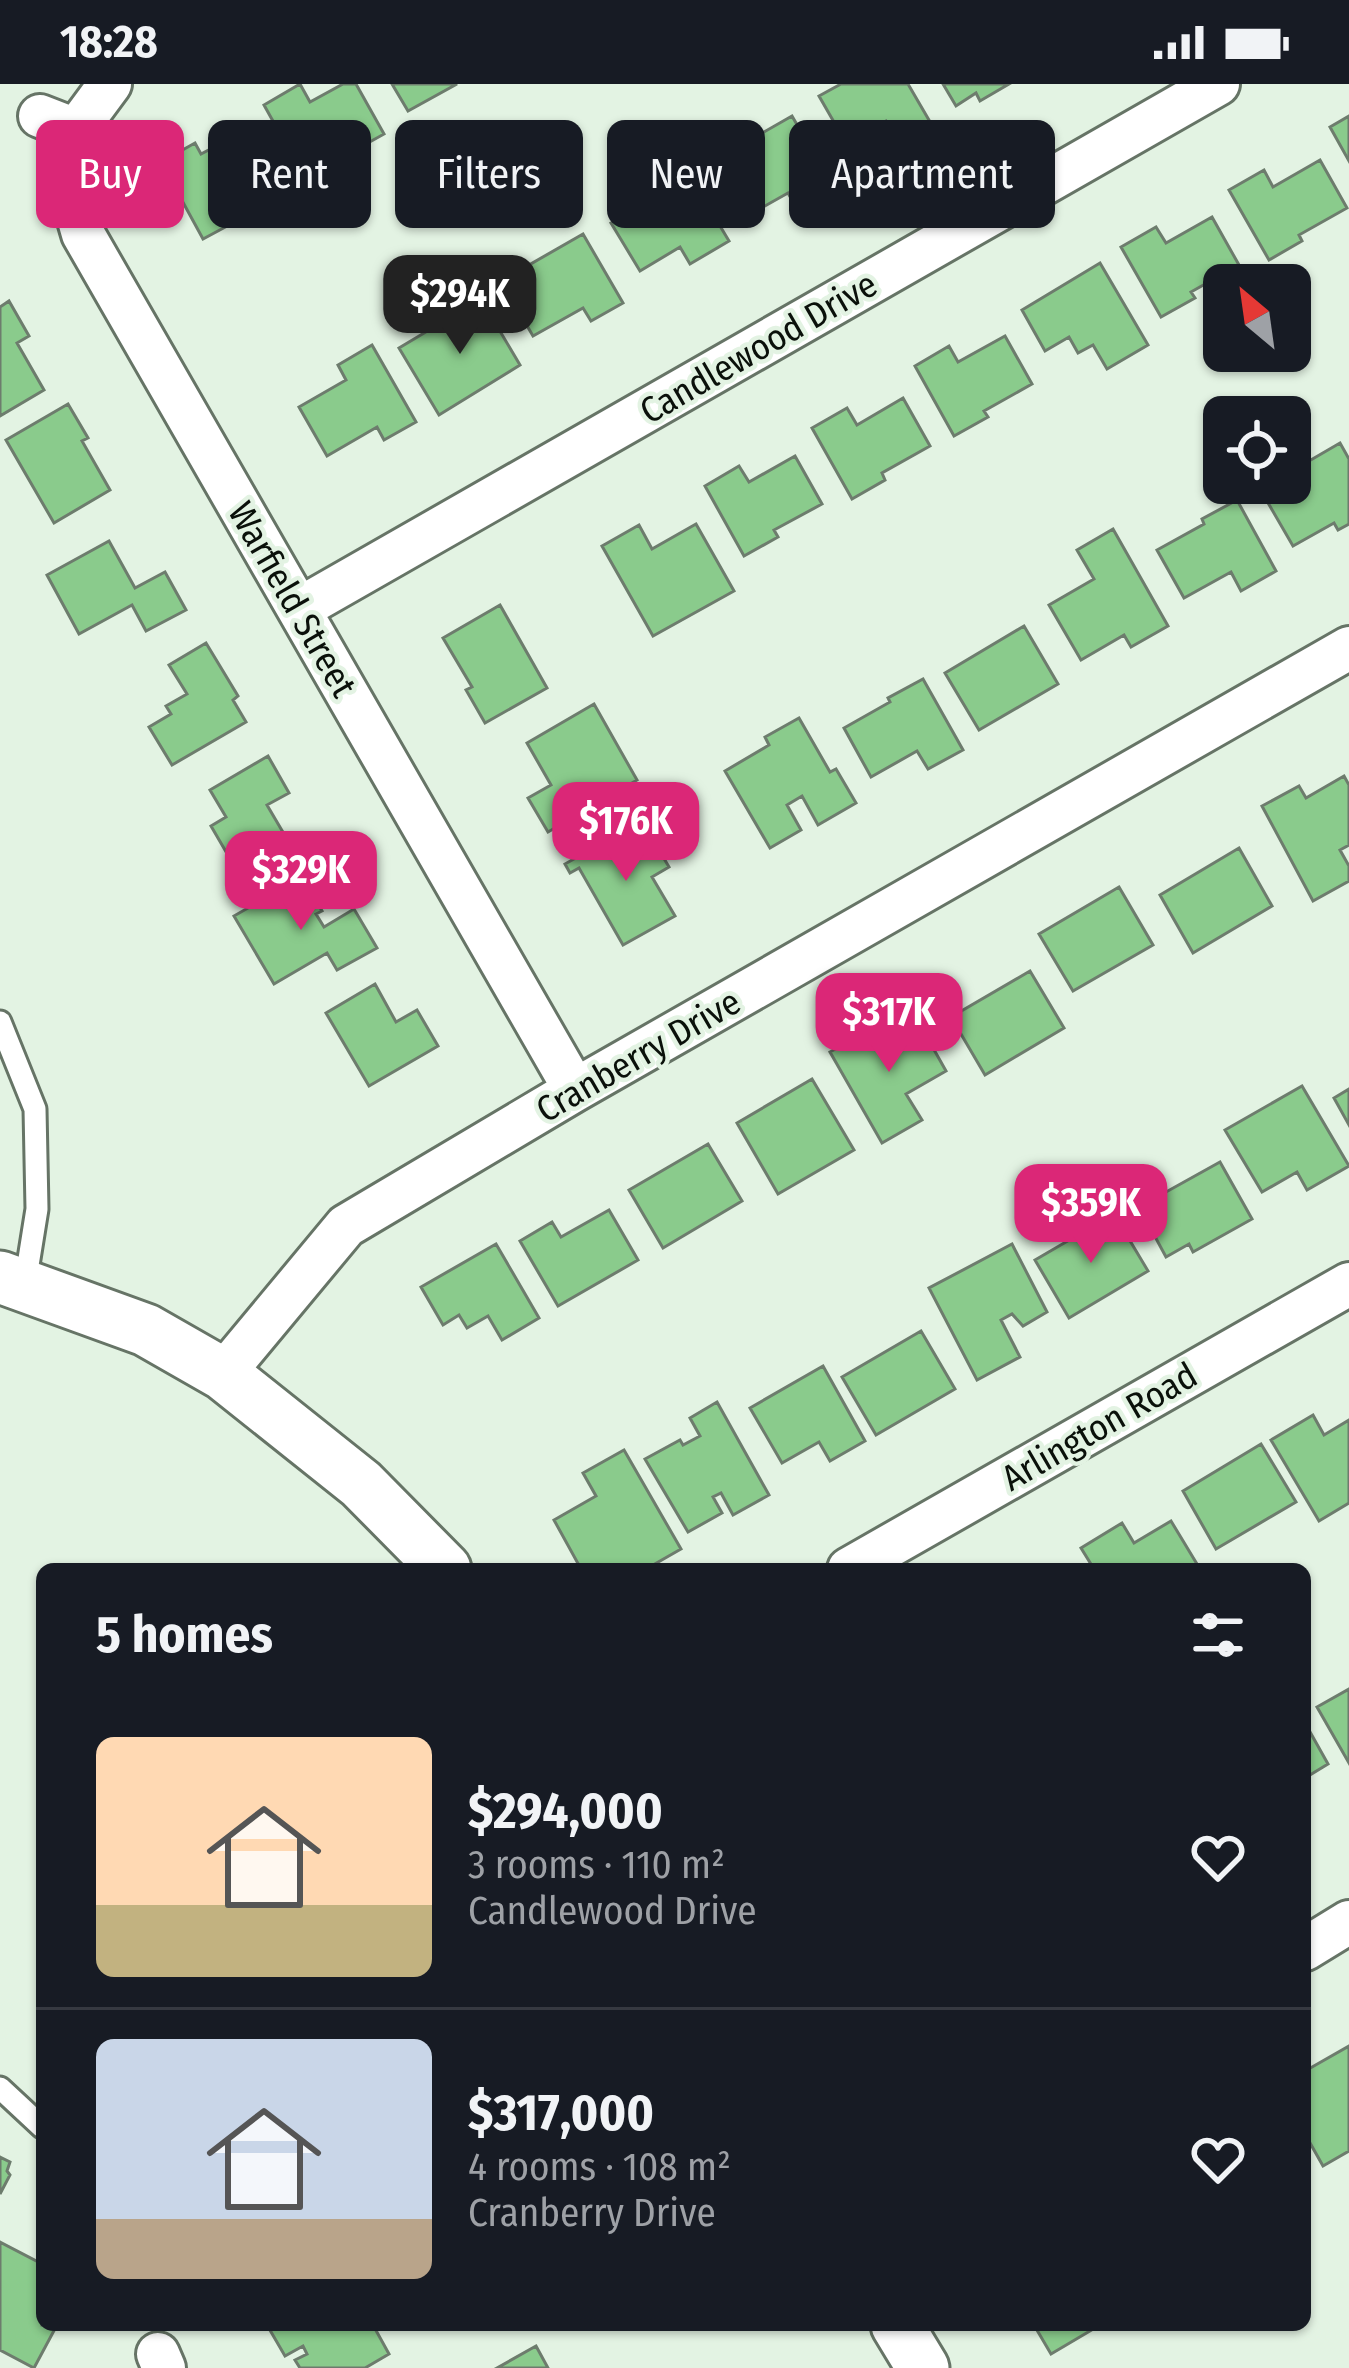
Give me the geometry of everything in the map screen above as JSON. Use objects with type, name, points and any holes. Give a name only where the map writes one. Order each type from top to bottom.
[{"type":"street","name":"Warfield Street","points":[[110,84],[58,123],[83,235],[575,1090]]},
{"type":"street","name":"Candlewood Drive","points":[[298,609],[1218,84]]},
{"type":"street","name":"Cranberry Drive","points":[[223,1374],[346,1226],[1349,648]]},
{"type":"street","points":[[13,1281],[146,1330],[223,1374],[361,1484],[439,1563]]},
{"type":"street","name":"Arlington Road","points":[[860,1563],[1349,1284]]},
{"type":"street","points":[[1311,1945],[1349,1922]]},
{"type":"street","points":[[900,2331],[922,2368]]},
{"type":"lane","points":[[0,1022],[9,1067],[35,1108],[37,1209],[13,1281]]},
{"type":"lane","points":[[0,2088],[36,2121]]},
{"type":"building","points":[[300,84],[310,102],[343,84],[356,84],[384,134],[371,141],[371,120],[272,120],[264,105]]},
{"type":"building","points":[[392,84],[457,84],[408,111]]},
{"type":"building","points":[[841,84],[908,84],[929,120],[833,120],[819,96]]},
{"type":"building","points":[[943,84],[1009,84],[980,101],[976,93],[956,106]]},
{"type":"building","points":[[792,116],[794,120],[789,120],[789,195],[765,206],[765,131]]},
{"type":"building","points":[[1349,116],[1349,161],[1330,127]]},
{"type":"building","points":[[195,143],[201,154],[208,150],[208,228],[224,228],[203,239],[184,204],[184,149]]},
{"type":"building","points":[[1320,160],[1347,208],[1299,235],[1302,241],[1269,260],[1229,190],[1264,170],[1273,187]]},
{"type":"building","points":[[1212,217],[1238,264],[1203,264],[1203,285],[1191,292],[1195,298],[1161,317],[1121,247],[1156,227],[1166,243]]},
{"type":"building","points":[[614,228],[721,228],[729,241],[690,264],[680,247],[640,271]]},
{"type":"building","points":[[583,234],[623,303],[591,321],[583,308],[533,336],[501,281]]},
{"type":"building","points":[[1100,263],[1148,345],[1107,369],[1093,345],[1078,353],[1069,337],[1045,351],[1022,310]]},
{"type":"building","points":[[481,299],[520,365],[439,415],[399,348]]},
{"type":"building","points":[[9,301],[29,336],[17,343],[44,390],[0,416],[0,307]]},
{"type":"building","points":[[1005,336],[1032,384],[984,411],[988,417],[954,436],[915,366],[949,346],[958,362]]},
{"type":"building","points":[[372,345],[416,422],[384,440],[377,427],[327,456],[299,407],[346,380],[338,365]]},
{"type":"building","points":[[903,398],[930,446],[882,473],[885,480],[852,499],[812,428],[847,408],[857,425]]},
{"type":"building","points":[[68,404],[88,438],[82,441],[110,490],[54,523],[6,440]]},
{"type":"building","points":[[1340,443],[1349,459],[1349,524],[1338,530],[1334,523],[1293,546],[1269,504],[1311,504],[1311,460]]},
{"type":"building","points":[[795,456],[822,504],[774,530],[778,537],[744,556],[705,486],[739,466],[749,482]]},
{"type":"building","points":[[1239,504],[1276,571],[1241,591],[1231,572],[1184,598],[1157,550],[1204,524],[1202,519]]},
{"type":"building","points":[[696,524],[734,591],[653,636],[602,546],[639,525],[652,549]]},
{"type":"building","points":[[1113,529],[1168,626],[1131,647],[1124,635],[1081,660],[1049,605],[1094,579],[1077,550]]},
{"type":"building","points":[[109,541],[135,588],[165,572],[186,610],[146,631],[132,605],[79,634],[47,575]]},
{"type":"building","points":[[500,605],[547,688],[485,723],[466,690],[472,687],[443,638]]},
{"type":"building","points":[[1024,626],[1058,684],[979,730],[945,673]]},
{"type":"building","points":[[206,643],[238,696],[233,700],[246,722],[172,765],[149,727],[171,714],[166,706],[187,694],[169,665]]},
{"type":"building","points":[[923,679],[963,750],[928,769],[917,751],[871,777],[844,728]]},
{"type":"building","points":[[594,704],[637,780],[548,832],[528,798],[551,785],[527,743]]},
{"type":"building","points":[[799,718],[830,772],[836,769],[856,803],[818,825],[802,796],[787,805],[801,830],[770,848],[725,771],[769,745],[765,737]]},
{"type":"building","points":[[268,756],[289,793],[267,805],[294,851],[243,881],[211,826],[226,817],[210,790]]},
{"type":"building","points":[[1344,776],[1349,785],[1349,845],[1340,850],[1349,866],[1349,881],[1313,901],[1262,806],[1299,786],[1306,798]]},
{"type":"building","points":[[627,829],[635,843],[650,835],[669,867],[652,877],[675,916],[623,945],[579,868],[570,873],[565,864]]},
{"type":"building","points":[[1239,848],[1272,906],[1193,953],[1160,895]]},
{"type":"building","points":[[302,877],[322,911],[316,914],[324,927],[354,909],[377,948],[337,970],[327,953],[274,984],[234,916]]},
{"type":"building","points":[[1119,887],[1153,945],[1073,991],[1039,934]]},
{"type":"building","points":[[1030,971],[1064,1028],[985,1075],[951,1017]]},
{"type":"building","points":[[375,984],[396,1022],[417,1010],[438,1046],[369,1086],[326,1013]]},
{"type":"building","points":[[915,1016],[946,1071],[906,1094],[922,1120],[882,1143],[830,1052],[866,1032],[871,1042]]},
{"type":"building","points":[[812,1079],[854,1150],[778,1194],[737,1123]]},
{"type":"building","points":[[1302,1086],[1349,1166],[1307,1190],[1297,1172],[1262,1192],[1225,1130]]},
{"type":"building","points":[[1349,1089],[1349,1125],[1334,1098]]},
{"type":"building","points":[[708,1144],[742,1201],[663,1248],[629,1190]]},
{"type":"building","points":[[1220,1162],[1252,1219],[1193,1252],[1189,1244],[1166,1257],[1139,1207]]},
{"type":"building","points":[[609,1210],[638,1260],[558,1306],[520,1241],[552,1222],[561,1237]]},
{"type":"building","points":[[1114,1214],[1148,1271],[1069,1318],[1035,1260]]},
{"type":"building","points":[[496,1244],[539,1318],[502,1340],[488,1316],[467,1328],[459,1315],[443,1325],[421,1287]]},
{"type":"building","points":[[1012,1244],[1047,1312],[1023,1326],[1012,1314],[1001,1320],[1020,1357],[977,1380],[929,1288]]},
{"type":"building","points":[[921,1331],[955,1389],[876,1435],[842,1377]]},
{"type":"building","points":[[823,1366],[865,1441],[830,1461],[819,1442],[782,1463],[750,1408]]},
{"type":"building","points":[[717,1402],[769,1495],[733,1515],[721,1493],[713,1497],[722,1513],[688,1532],[645,1459],[680,1440],[683,1445],[700,1436],[690,1418]]},
{"type":"building","points":[[1313,1415],[1324,1435],[1349,1420],[1349,1503],[1319,1521],[1271,1440]]},
{"type":"building","points":[[1261,1444],[1296,1502],[1216,1549],[1183,1491]]},
{"type":"building","points":[[624,1450],[681,1549],[656,1563],[578,1563],[554,1520],[596,1496],[583,1473]]},
{"type":"building","points":[[1171,1521],[1196,1563],[1090,1563],[1081,1548],[1122,1523],[1134,1543]]},
{"type":"building","points":[[1349,1689],[1349,1763],[1317,1707]]},
{"type":"building","points":[[1311,1734],[1328,1764],[1311,1774]]},
{"type":"building","points":[[1349,2046],[1349,2151],[1323,2166],[1311,2145],[1311,2068]]},
{"type":"building","points":[[0,2157],[10,2162],[10,2175],[0,2194]]},
{"type":"building","points":[[0,2242],[36,2261],[36,2331],[54,2331],[34,2368],[0,2350]]},
{"type":"building","points":[[270,2331],[376,2331],[389,2354],[365,2368],[300,2368],[295,2360],[307,2354],[303,2346],[285,2356]]},
{"type":"building","points":[[1038,2331],[1090,2331],[1051,2354]]},
{"type":"building","points":[[536,2346],[548,2368],[497,2368]]}]
